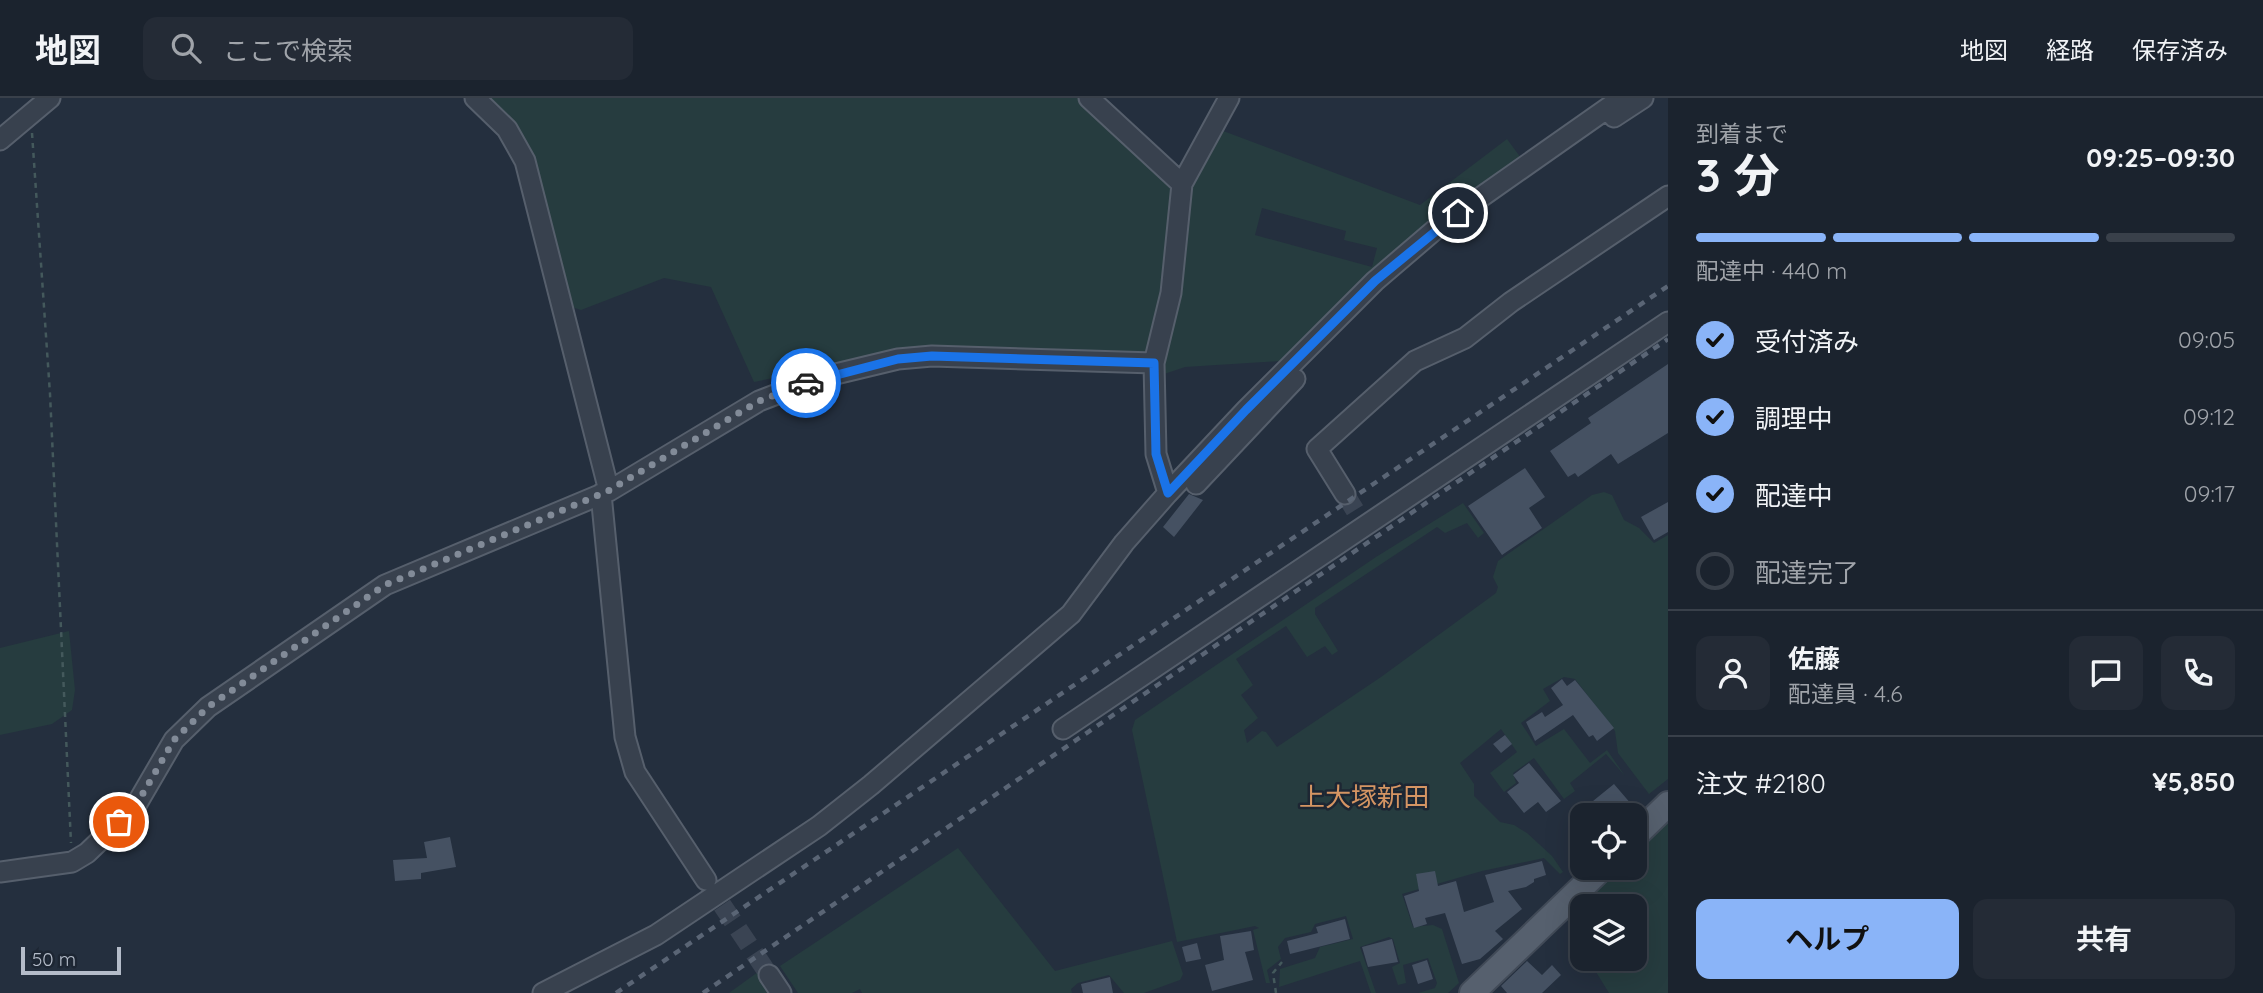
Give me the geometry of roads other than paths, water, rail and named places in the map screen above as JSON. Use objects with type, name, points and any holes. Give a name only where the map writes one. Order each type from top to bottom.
[{"type":"main road","points":[[1647,824],[1668,804]]},
{"type":"main road","points":[[1472,993],[1590,880]]},
{"type":"street","points":[[0,139],[50,98]]},
{"type":"street","points":[[475,98],[507,129],[525,161],[605,492],[625,737],[635,772],[706,880]]},
{"type":"street","points":[[1089,98],[1182,184]]},
{"type":"street","points":[[1168,493],[1156,454],[1154,363],[1171,293],[1182,184],[1229,98]]},
{"type":"street","points":[[543,993],[656,935],[819,826],[871,785],[1071,614],[1124,543],[1168,493],[1246,410],[1375,281],[1437,228],[1622,98]]},
{"type":"street","points":[[1196,484],[1378,290],[1454,227],[1643,98]]},
{"type":"street","points":[[1345,494],[1317,449],[1415,361],[1465,338],[1511,302],[1668,196]]},
{"type":"street","points":[[1063,729],[1362,520],[1668,322]]},
{"type":"street","points":[[0,872],[72,862],[87,853],[135,807],[174,740],[201,714],[385,585],[605,492],[759,401],[819,378],[898,359],[957,357],[1154,363]]},
{"type":"street","points":[[768,975],[781,993]]},
{"type":"tunnel","points":[[1345,494],[1358,515]]},
{"type":"tunnel","points":[[706,881],[769,975]]},
{"type":"railway","points":[[616,993],[1668,286]]},
{"type":"railway","points":[[703,993],[1668,339]]},
{"type":"district","name":"上大塚新田","points":[[1364,796]]}]
